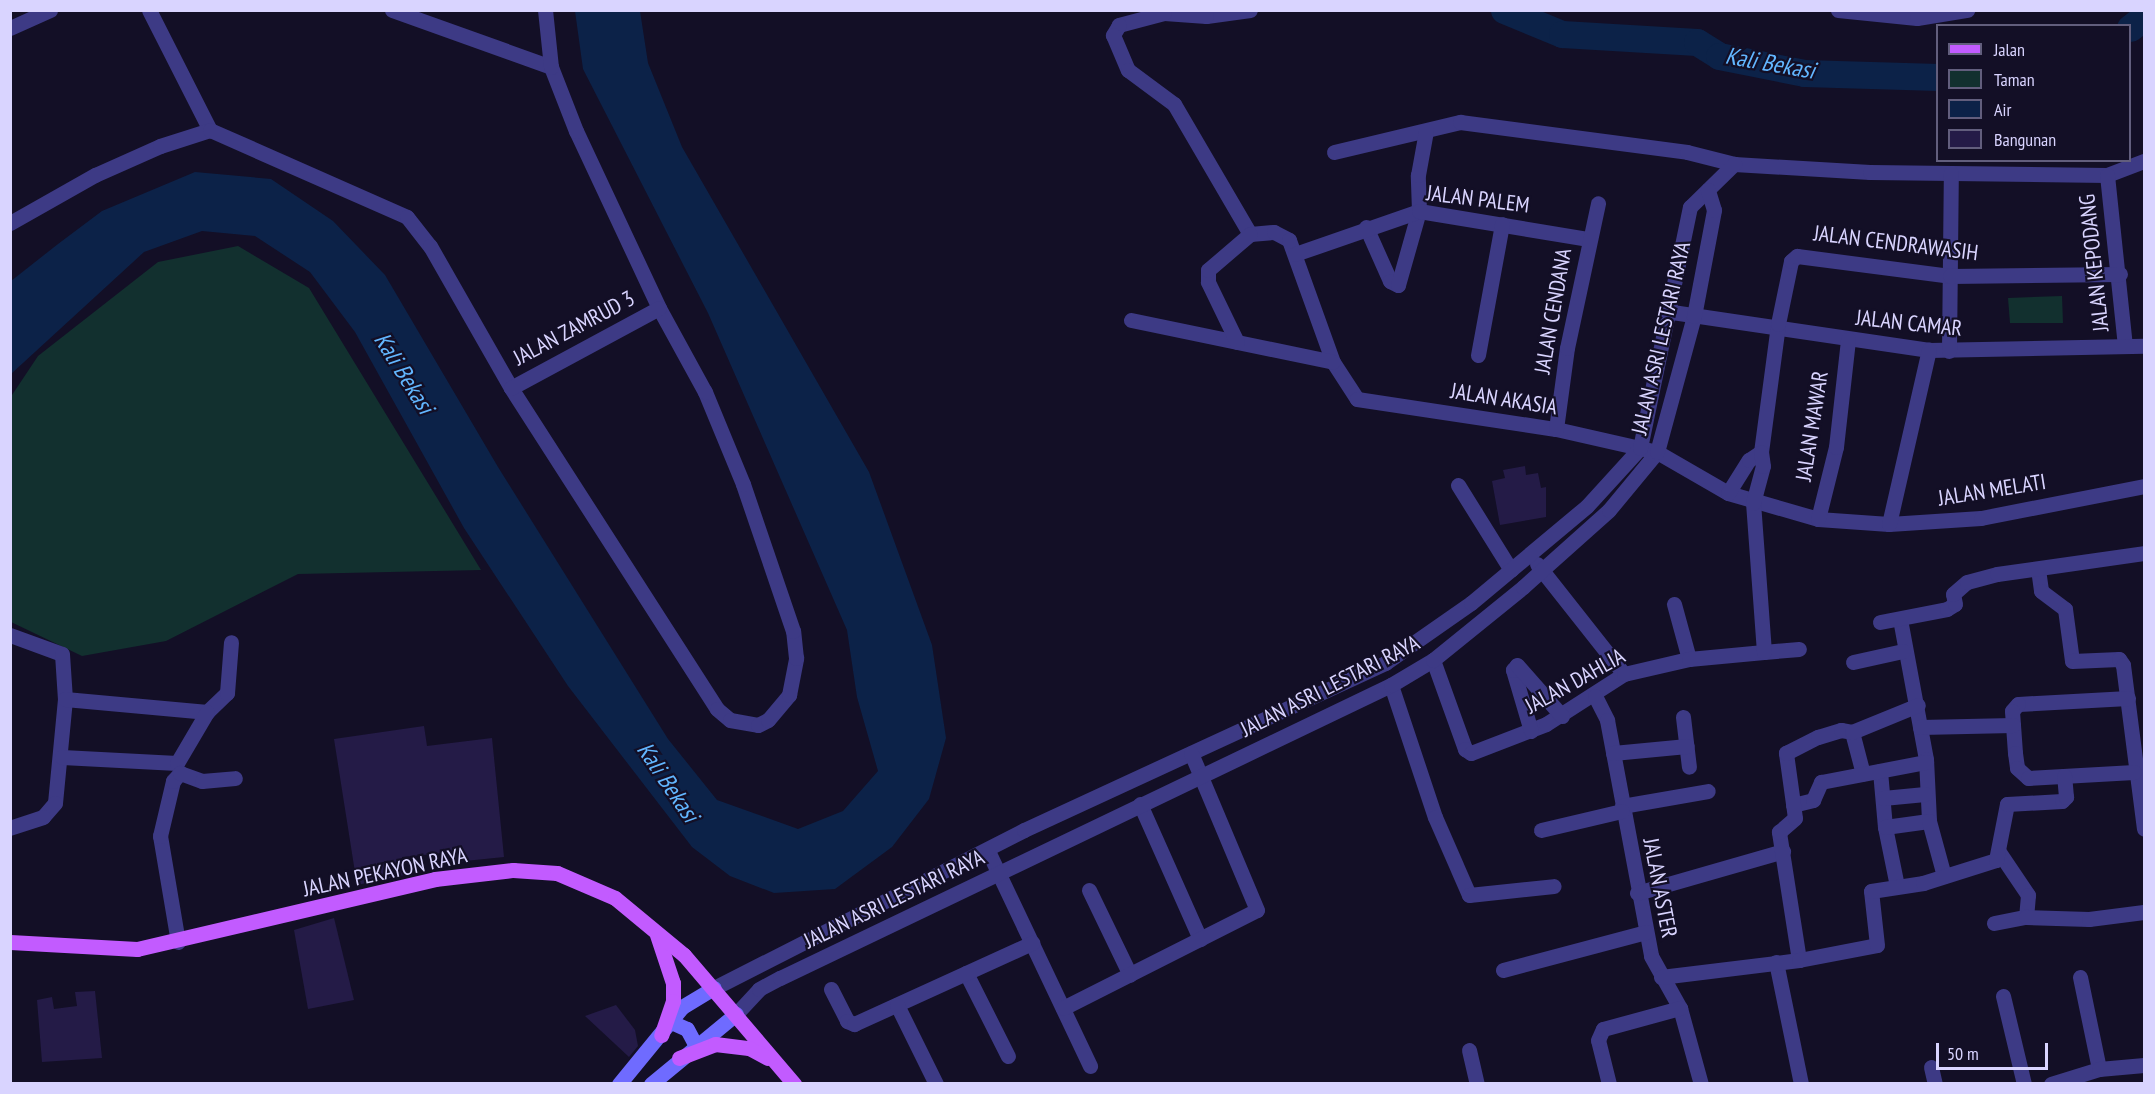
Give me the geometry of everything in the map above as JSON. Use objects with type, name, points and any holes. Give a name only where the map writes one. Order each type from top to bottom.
[{"type":"main road","name":"JALAN PEKAYON RAYA","points":[[10,942],[102,949],[178,942],[435,879],[513,870],[557,873],[600,888],[655,931],[714,988],[791,1082]]},
{"type":"main road","points":[[655,931],[673,983],[673,1001],[661,1035]]},
{"type":"main road","points":[[619,1083],[682,1007],[714,988]]},
{"type":"main road","points":[[651,1083],[695,1044],[736,1014]]},
{"type":"main road","points":[[671,1022],[687,1029],[695,1044]]},
{"type":"main road","points":[[679,1058],[716,1044],[731,1044],[774,1060]]},
{"type":"street","points":[[10,27],[50,10]]},
{"type":"street","points":[[149,10],[210,130],[407,217],[430,246],[511,388],[717,709],[740,723],[768,720],[789,695],[795,677],[793,631],[743,484],[705,392],[659,308],[576,131],[551,66],[545,10]]},
{"type":"street","points":[[392,10],[551,66]]},
{"type":"street","points":[[1250,10],[1206,16],[1164,13],[1119,26],[1113,35],[1128,70],[1174,104],[1250,234]]},
{"type":"street","points":[[1838,10],[1917,18],[1967,10]]},
{"type":"street","points":[[1334,152],[1460,122],[1687,152],[1734,164],[1952,173],[2145,174]]},
{"type":"street","points":[[10,223],[95,175],[160,146],[210,130]]},
{"type":"street","points":[[1366,227],[1390,281],[1398,285],[1419,211],[1418,175],[1421,132]]},
{"type":"street","points":[[2114,175],[2145,161]]},
{"type":"street","name":"JALAN ASRI LESTARI RAYA","points":[[714,988],[769,958],[988,851],[1191,753],[1387,663],[1470,603],[1511,570],[1587,506],[1640,448],[1672,312],[1690,207],[1734,164]]},
{"type":"street","points":[[1949,351],[1952,173]]},
{"type":"street","name":"JALAN KEPODANG","points":[[2114,175],[2125,346]]},
{"type":"street","name":"JALAN ASRI LESTARI RAYA","points":[[736,1014],[759,989],[780,978],[866,939],[1140,804],[1391,685],[1433,660],[1542,570],[1609,510],[1658,452],[1694,316],[1714,210],[1708,190]]},
{"type":"street","name":"JALAN CENDANA","points":[[1556,429],[1589,239],[1598,203]]},
{"type":"street","name":"JALAN PALEM","points":[[1295,254],[1366,227],[1419,211],[1589,239]]},
{"type":"street","points":[[1478,355],[1502,224]]},
{"type":"street","points":[[1237,342],[1208,282],[1208,270],[1250,234],[1286,236],[1295,254],[1333,362]]},
{"type":"street","name":"JALAN CENDRAWASIH","points":[[1753,503],[1763,466],[1761,452],[1778,324],[1791,261],[1804,254],[1950,276],[2120,274]]},
{"type":"street","name":"JALAN ZAMRUD 3","points":[[511,388],[659,308]]},
{"type":"street","name":"JALAN CAMAR","points":[[1672,312],[1778,324],[1848,340],[1929,350],[2145,346]]},
{"type":"street","points":[[1131,320],[1333,362]]},
{"type":"street","name":"JALAN MAWAR","points":[[1818,519],[1836,447],[1848,340]]},
{"type":"street","points":[[1889,524],[1929,350]]},
{"type":"street","name":"JALAN AKASIA","points":[[1333,362],[1360,400],[1556,429],[1640,448]]},
{"type":"street","name":"JALAN MELATI","points":[[1640,448],[1658,452],[1728,493],[1753,503],[1818,519],[1889,524],[1981,518],[2145,486]]},
{"type":"street","points":[[1728,493],[1749,460],[1761,452]]},
{"type":"street","points":[[1458,485],[1511,570]]},
{"type":"street","points":[[1753,503],[1764,652]]},
{"type":"street","points":[[1880,622],[1947,609],[1955,604],[1953,594],[1967,582],[2145,553]]},
{"type":"street","points":[[1529,555],[1624,674]]},
{"type":"street","points":[[2038,569],[2042,591],[2065,609],[2072,661],[2119,659],[2139,746],[2134,772],[2145,829]]},
{"type":"street","points":[[1470,603],[1484,619]]},
{"type":"street","points":[[1674,604],[1689,658]]},
{"type":"street","points":[[1900,619],[1903,651],[1918,705],[1926,762],[1925,794],[1929,821],[1944,876]]},
{"type":"street","points":[[10,635],[57,650],[63,660],[65,699],[62,757],[55,803],[44,817],[10,828]]},
{"type":"street","points":[[62,757],[177,763],[207,712],[227,693],[231,642]]},
{"type":"street","name":"JALAN DAHLIA","points":[[1433,660],[1468,753],[1531,731],[1562,716],[1595,696],[1624,674],[1689,658],[1799,649]]},
{"type":"street","points":[[1853,662],[1903,651]]},
{"type":"street","points":[[1531,731],[1513,670],[1517,665],[1562,716]]},
{"type":"street","points":[[1391,685],[1435,817],[1469,895],[1554,886]]},
{"type":"street","name":"JALAN ASTER","points":[[1595,696],[1614,753],[1637,893],[1646,932],[1661,977],[1680,1008],[1701,1083]]},
{"type":"street","points":[[2128,698],[2018,704],[2012,711],[2013,725],[2021,774],[2064,776],[2134,772]]},
{"type":"street","points":[[65,699],[207,712]]},
{"type":"street","points":[[1799,960],[1779,832],[1795,818],[1786,753],[1841,730],[1852,732],[1918,705]]},
{"type":"street","points":[[1275,715],[1284,736]]},
{"type":"street","points":[[1683,717],[1689,767]]},
{"type":"street","points":[[1920,726],[2013,725]]},
{"type":"street","points":[[1852,732],[1863,774]]},
{"type":"street","points":[[1614,753],[1687,746]]},
{"type":"street","points":[[1064,1008],[1254,914],[1258,907],[1199,776],[1191,753]]},
{"type":"street","points":[[1793,805],[1813,800],[1821,782],[1926,762]]},
{"type":"street","points":[[1880,771],[1885,827],[1898,886]]},
{"type":"street","points":[[178,942],[160,836],[173,781],[180,773],[202,781],[235,778]]},
{"type":"street","points":[[1661,977],[1799,960],[1876,945],[1869,894],[1944,876],[1996,860],[2007,804],[2062,801],[2066,797],[2064,776]]},
{"type":"street","points":[[1541,830],[1622,808],[1708,791]]},
{"type":"street","points":[[1883,798],[1925,794]]},
{"type":"street","points":[[1140,804],[1200,939]]},
{"type":"street","points":[[1885,827],[1929,821]]},
{"type":"street","points":[[988,851],[1090,1066]]},
{"type":"street","points":[[1637,893],[1783,851]]},
{"type":"street","points":[[1999,852],[2028,895],[2026,916]]},
{"type":"street","points":[[1089,890],[1130,975]]},
{"type":"street","points":[[1994,923],[2026,916],[2089,919],[2145,912]]},
{"type":"street","points":[[856,915],[866,939]]},
{"type":"street","points":[[1503,970],[1646,932]]},
{"type":"street","points":[[831,989],[851,1024],[1032,943]]},
{"type":"street","points":[[769,958],[765,971],[780,978]]},
{"type":"street","points":[[1776,962],[1801,1083]]},
{"type":"street","points":[[966,973],[1008,1056]]},
{"type":"street","points":[[2080,976],[2099,1069]]},
{"type":"street","points":[[2003,996],[2024,1083]]},
{"type":"street","points":[[897,1005],[936,1083]]},
{"type":"street","points":[[1609,1083],[1598,1040],[1603,1029],[1680,1008]]},
{"type":"street","points":[[1469,1050],[1477,1083]]},
{"type":"street","points":[[2051,1083],[2099,1069],[2145,1065]]},
{"type":"street","points":[[1932,1067],[1935,1083]]},
{"type":"green space","points":[[238,246],[309,288],[481,570],[298,574],[166,641],[82,656],[11,622],[10,398],[38,356],[158,262]]},
{"type":"green space","points":[[2062,296],[2063,323],[2010,323],[2008,298]]},
{"type":"water","points":[[575,11],[640,11],[648,63],[682,147],[869,472],[932,645],[946,738],[929,799],[892,847],[835,889],[774,893],[730,876],[692,847],[568,686],[464,528],[355,332],[310,272],[255,236],[202,231],[144,252],[11,374],[11,281],[102,211],[195,172],[271,179],[333,221],[385,275],[498,467],[668,739],[717,800],[798,829],[843,811],[878,771],[857,697],[847,630],[708,313],[583,69]]},
{"type":"building","points":[[1525,466],[1526,475],[1538,473],[1541,488],[1546,487],[1546,517],[1500,525],[1492,481],[1505,478],[1503,470]]},
{"type":"building","points":[[424,726],[427,746],[492,738],[504,857],[455,862],[453,852],[402,857],[405,875],[357,885],[334,739]]},
{"type":"building","points":[[334,918],[354,1000],[308,1009],[294,930]]},
{"type":"building","points":[[95,991],[102,1058],[42,1062],[37,1000],[52,997],[54,1009],[77,1006],[75,992]]},
{"type":"building","points":[[616,1005],[635,1030],[638,1046],[629,1057],[585,1016]]},
{"type":"waterway","name":"Kali Bekasi","points":[[1504,10],[1562,34],[1697,42],[1719,56],[1804,73],[1936,77]]},
{"type":"waterway","name":"Kali Bekasi","points":[[2131,27],[2144,17]]}]
